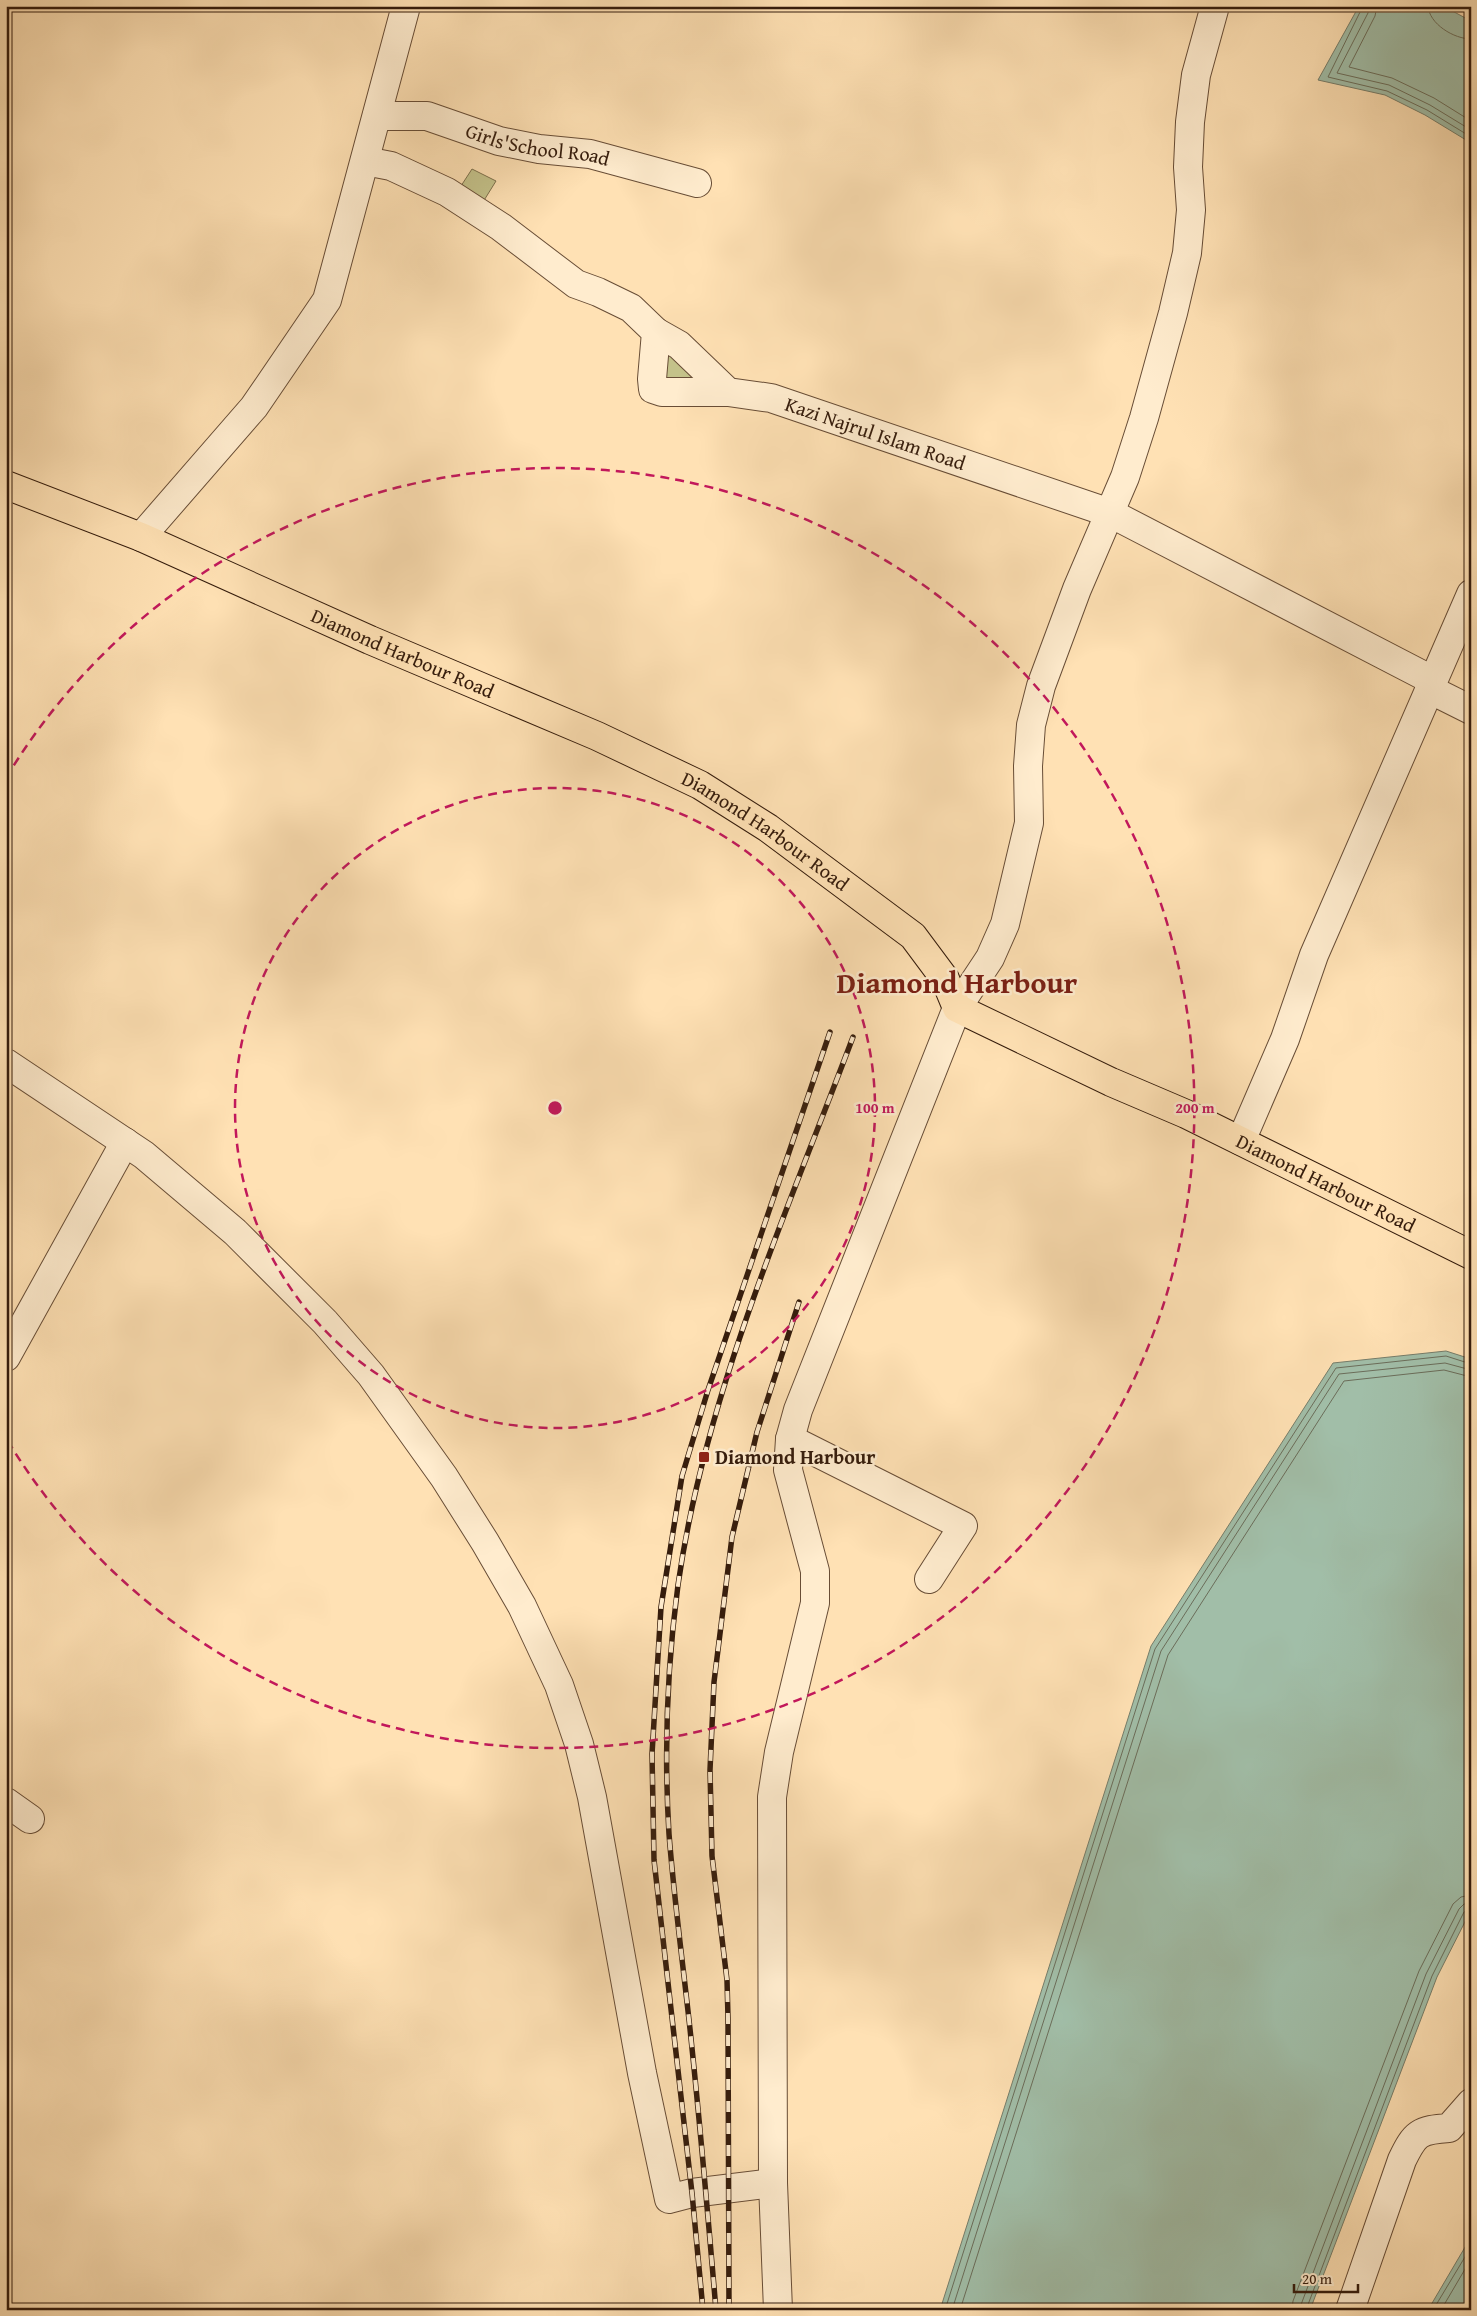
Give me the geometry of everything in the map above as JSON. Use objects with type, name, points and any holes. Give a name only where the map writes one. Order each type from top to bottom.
[{"type":"highway","name":"Diamond Harbour Road","points":[[6,485],[142,537],[370,640],[597,736],[700,785],[768,828],[914,936],[945,979],[958,1008],[1241,1142],[1471,1256]]},
{"type":"street","points":[[778,2310],[773,2183],[772,1796],[778,1752],[815,1603],[815,1571],[788,1470],[790,1439],[798,1410],[958,1008],[982,972],[1005,924],[1018,877],[1029,823],[1028,766],[1031,725],[1041,686],[1060,632],[1110,513],[1144,418],[1188,253],[1191,210],[1188,168],[1190,122],[1196,75],[1215,6]]},
{"type":"street","points":[[142,537],[254,407],[327,300],[377,116],[398,8]]},
{"type":"street","name":"Girls'School Road","points":[[377,116],[427,116],[499,141],[539,149],[590,154],[697,183]]},
{"type":"street","points":[[364,161],[391,166],[447,192],[496,223],[576,284],[631,308],[656,332],[680,345],[728,392]]},
{"type":"street","name":"Kazi Najrul Islam Road","points":[[656,332],[653,389],[662,392],[728,392],[771,398],[1110,513],[1431,685],[1471,710]]},
{"type":"street","points":[[1241,1142],[1285,1039],[1314,955],[1471,594]]},
{"type":"street","points":[[6,1063],[125,1142],[185,1188],[235,1232],[325,1322],[371,1375],[444,1477],[522,1606],[559,1685],[579,1744],[592,1797],[642,2073],[669,2199],[692,2193],[773,2183]]},
{"type":"street","points":[[6,1358],[125,1142]]},
{"type":"street","points":[[790,1439],[963,1526],[929,1579]]},
{"type":"street","points":[[6,1802],[30,1819]]},
{"type":"street","points":[[1350,2310],[1402,2160],[1412,2140],[1425,2130],[1449,2128],[1471,2103]]},
{"type":"shaded area","points":[[472,169],[496,181],[483,202],[459,189]]},
{"type":"shaded area","points":[[670,344],[721,386],[658,387]]},
{"type":"water","points":[[1359,6],[1443,6],[1471,21],[1471,143],[1425,115],[1385,95],[1318,80]]},
{"type":"water","points":[[1446,1351],[1471,1359],[1471,1910],[1437,1977],[1310,2310],[940,2310],[1151,1646],[1333,1363]]},
{"type":"water","points":[[1471,2237],[1471,2310],[1428,2310]]},
{"type":"railway","points":[[703,2310],[692,2193],[654,1860],[652,1754],[661,1607],[682,1476],[708,1390],[830,1032]]},
{"type":"railway","points":[[716,2310],[697,2099],[669,1834],[668,1710],[674,1616],[691,1514],[707,1444],[728,1375],[750,1306],[853,1037]]},
{"type":"railway","points":[[729,2310],[727,1980],[712,1856],[710,1770],[714,1682],[732,1537],[757,1432],[799,1302]]},
{"type":"place","name":"Diamond Harbour","points":[[704,1457]]},
{"type":"district","name":"Diamond Harbour","points":[[957,983]]}]
